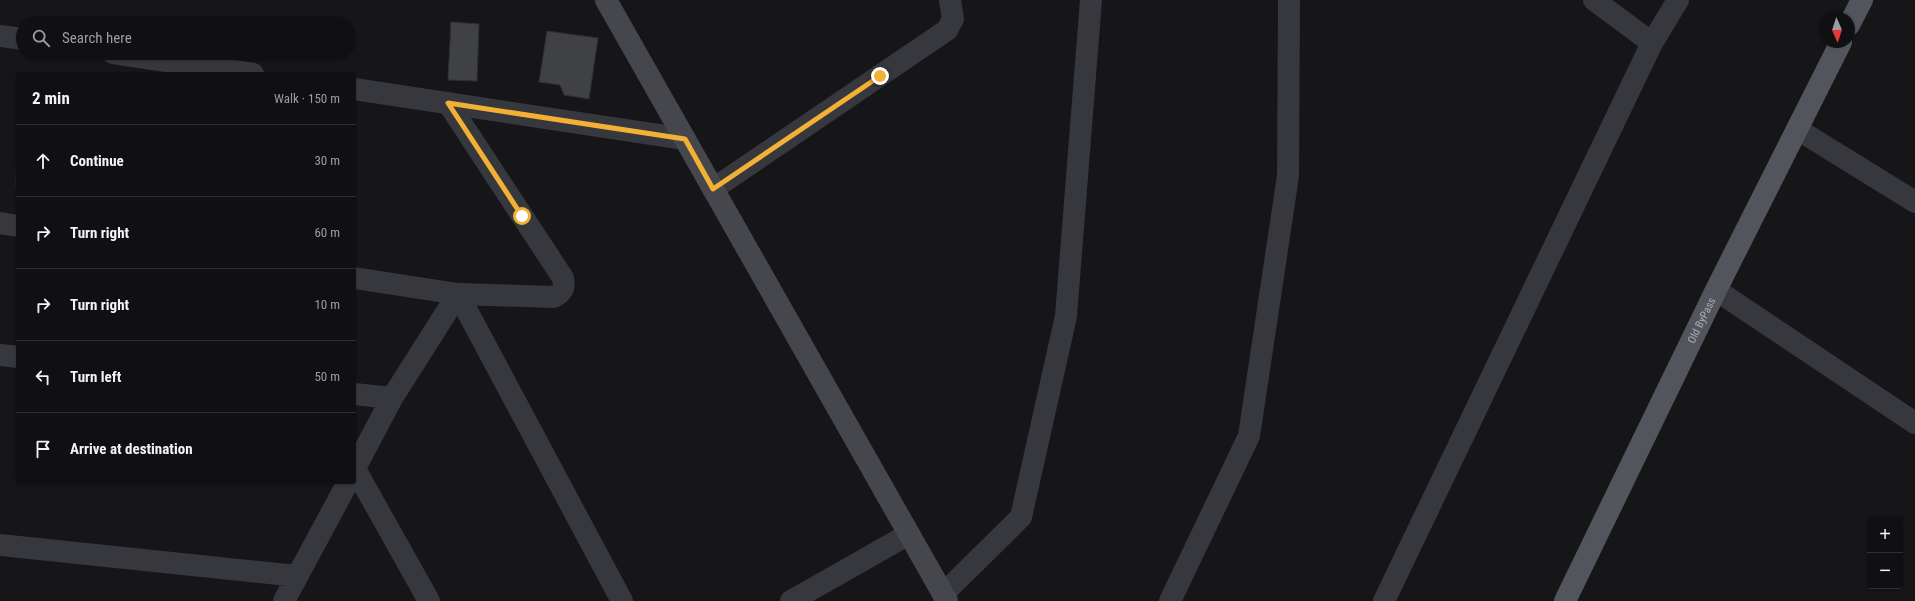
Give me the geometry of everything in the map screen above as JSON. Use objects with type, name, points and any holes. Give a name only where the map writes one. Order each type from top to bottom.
[{"type":"main road","points":[[606,0],[945,597]]},
{"type":"main road","points":[[1855,13],[1862,0]]},
{"type":"main road","name":"Old ByPass","points":[[1565,601],[1716,290],[1837,48]]},
{"type":"street","points":[[713,189],[947,30],[953,19],[950,0]]},
{"type":"street","points":[[945,597],[1021,517],[1066,316],[1092,0]]},
{"type":"street","points":[[1170,601],[1249,436],[1288,176],[1289,0]]},
{"type":"street","points":[[1594,0],[1652,43]]},
{"type":"street","points":[[1384,601],[1652,43],[1678,0]]},
{"type":"street","points":[[0,36],[16,38]]},
{"type":"street","points":[[160,60],[240,72]]},
{"type":"street","points":[[356,89],[685,139]]},
{"type":"street","points":[[356,278],[458,294],[554,297],[562,293],[564,285],[563,278],[448,103]]},
{"type":"street","points":[[1796,129],[1915,202]]},
{"type":"street","points":[[0,223],[16,226]]},
{"type":"street","points":[[1716,290],[1915,423]]},
{"type":"street","points":[[356,465],[392,398],[458,294]]},
{"type":"street","points":[[458,294],[622,601]]},
{"type":"street","points":[[0,355],[16,357]]},
{"type":"street","points":[[356,394],[392,398]]},
{"type":"street","points":[[356,473],[429,601]]},
{"type":"street","points":[[284,601],[347,484]]},
{"type":"street","points":[[791,601],[909,534]]},
{"type":"street","points":[[0,544],[297,576]]},
{"type":"building","points":[[451,22],[479,24],[477,81],[448,80]]},
{"type":"building","points":[[547,31],[598,38],[589,99],[564,95],[560,85],[539,82]]},
{"type":"route","points":[[522,216],[448,103],[685,139],[713,189],[880,76]]}]
